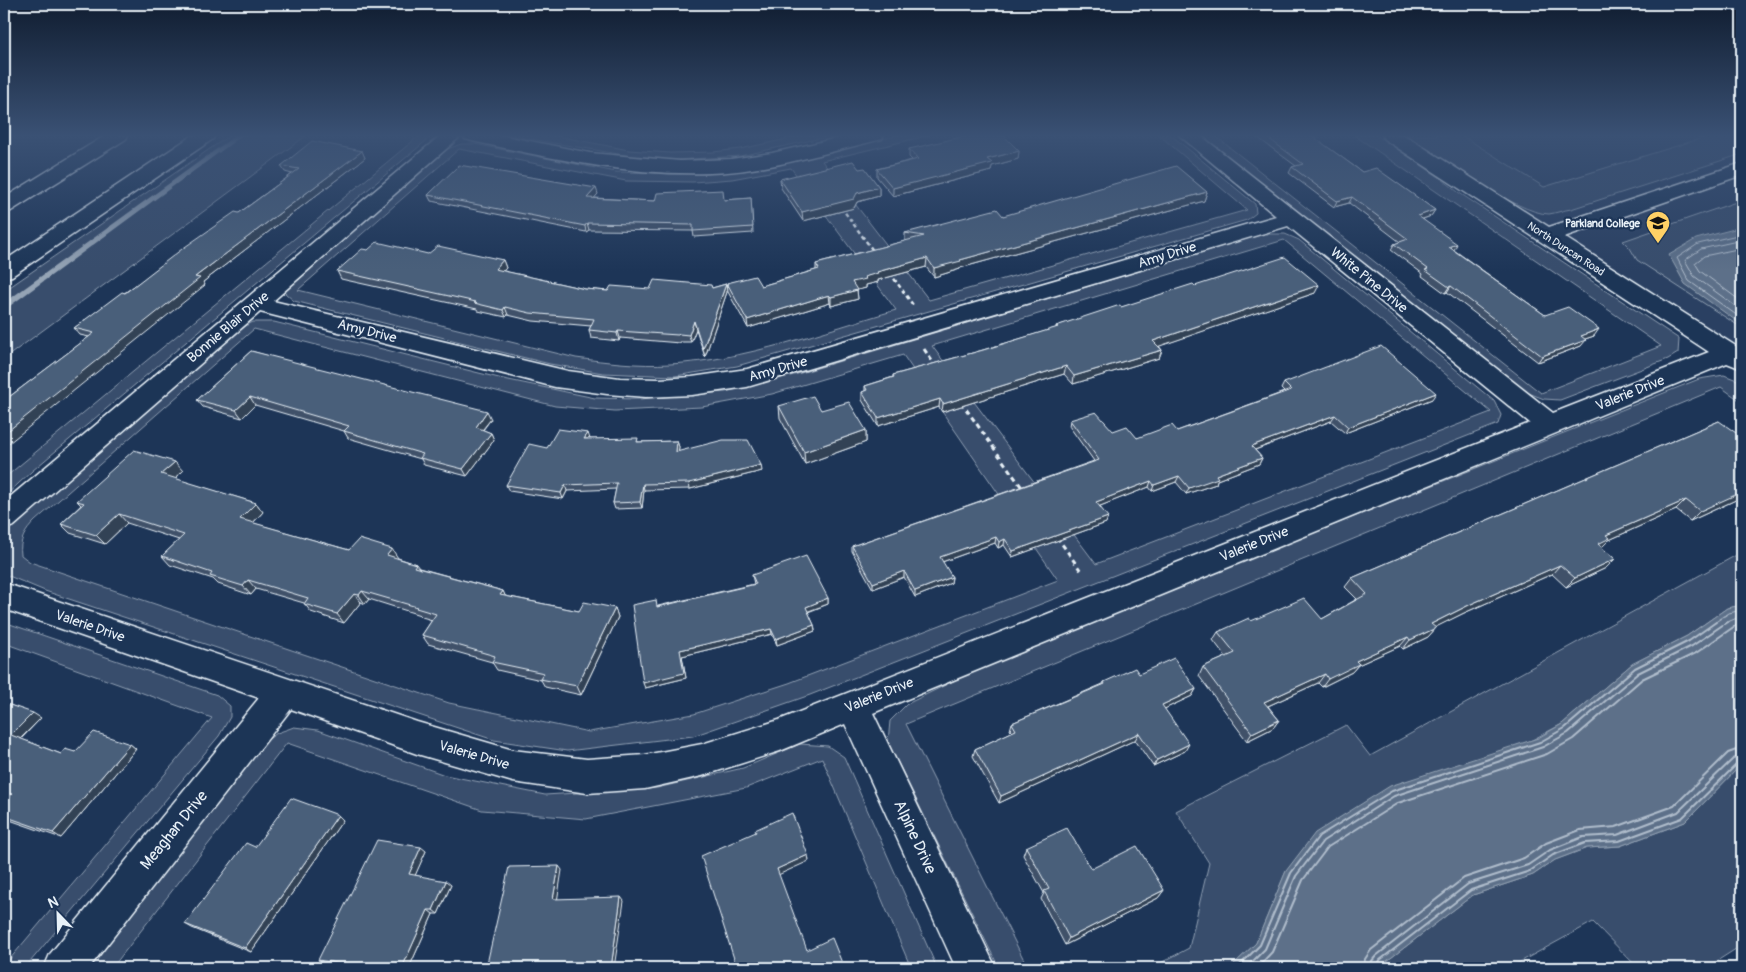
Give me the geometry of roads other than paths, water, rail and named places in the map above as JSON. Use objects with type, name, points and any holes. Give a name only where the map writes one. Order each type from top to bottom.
[{"type":"main road","points":[[4,208],[48,180]]},
{"type":"main road","points":[[4,271],[139,180]]},
{"type":"main road","name":"Bonnie Blair Drive","points":[[4,518],[399,180]]},
{"type":"main road","name":"White Pine Drive","points":[[1244,180],[1550,425]]},
{"type":"main road","name":"North Duncan Road","points":[[1460,180],[1736,358]]},
{"type":"main road","points":[[1545,236],[1709,180]]},
{"type":"main road","name":"Amy Drive","points":[[256,304],[555,378],[602,385],[658,388],[704,386],[747,378],[1291,218]]},
{"type":"main road","name":"Valerie Drive","points":[[4,596],[416,738],[513,766],[587,776],[645,772],[702,760],[780,735],[1550,425],[1736,358]]},
{"type":"main road","name":"Meaghan Drive","points":[[64,968],[284,693]]},
{"type":"main road","name":"Alpine Drive","points":[[854,705],[976,968]]},
{"type":"water","points":[[1738,228],[1742,229],[1742,325],[1685,284],[1669,255],[1696,239]]},
{"type":"water","points":[[1742,605],[1742,764],[1685,822],[1620,846],[1587,848],[1555,860],[1533,875],[1473,895],[1380,968],[1230,968],[1256,943],[1286,871],[1315,833],[1390,786],[1538,738],[1562,724],[1632,664],[1687,636],[1727,608]]},
{"type":"waterway","points":[[4,306],[177,180]]},
{"type":"place","name":"Parkland College","points":[[1658,244]]}]
